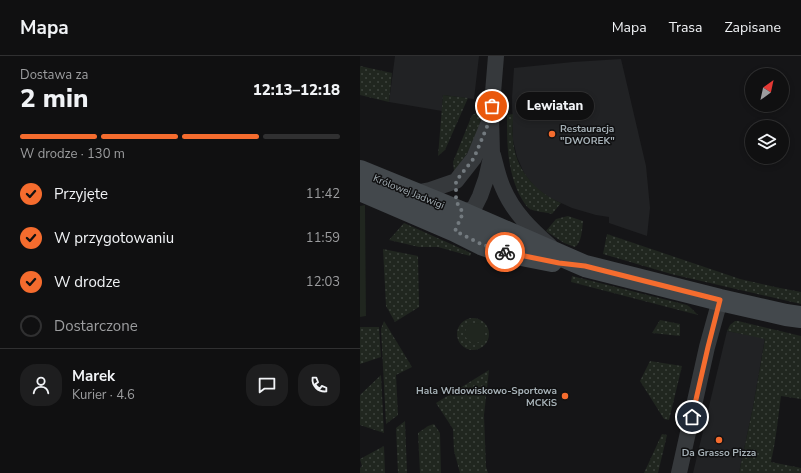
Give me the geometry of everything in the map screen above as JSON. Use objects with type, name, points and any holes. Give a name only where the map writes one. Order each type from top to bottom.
[{"type":"street","points":[[496,56],[491,117],[492,153],[500,182],[522,220],[559,254]]},
{"type":"street","points":[[414,193],[430,190],[456,181],[474,158],[491,117]]},
{"type":"street","points":[[459,222],[474,208],[480,196],[486,179],[492,153]]},
{"type":"street","name":"Królowej Jadwigi","points":[[360,171],[414,193],[459,222]]},
{"type":"street","points":[[456,181],[456,201],[459,222],[481,244],[501,251],[559,263],[585,266]]},
{"type":"street","name":"Królowej Jadwigi","points":[[360,190],[559,254],[585,266],[720,300],[801,317]]},
{"type":"street","points":[[679,473],[720,300]]},
{"type":"shaded area","points":[[395,56],[479,56],[474,99],[443,95],[442,111],[389,102]]},
{"type":"shaded area","points":[[621,59],[646,166],[650,208],[647,236],[609,223],[609,217],[572,208],[550,198],[536,188],[525,175],[517,157],[513,140],[512,98],[514,68]]},
{"type":"shaded area","points":[[360,66],[392,73],[389,102],[360,95]]},
{"type":"shaded area","points":[[443,95],[468,98],[445,150],[438,156]]},
{"type":"shaded area","points":[[482,111],[481,120],[472,143],[460,164],[454,171],[453,162],[472,115]]},
{"type":"shaded area","points":[[513,114],[513,139],[518,160],[522,169],[534,185],[542,192],[561,203],[552,214],[530,209],[524,203],[515,184],[508,155],[507,136],[507,115]]},
{"type":"shaded area","points":[[365,205],[366,316],[360,317],[360,206]]},
{"type":"shaded area","points":[[568,216],[583,221],[580,239],[575,247],[564,243],[546,231],[556,219]]},
{"type":"shaded area","points":[[404,223],[471,253],[470,256],[438,247],[419,247],[389,240]]},
{"type":"shaded area","points":[[607,234],[740,279],[801,292],[801,304],[671,274],[603,254]]},
{"type":"shaded area","points":[[383,249],[418,256],[419,307],[395,322],[386,306]]},
{"type":"shaded area","points":[[572,276],[687,305],[698,315],[571,282]]},
{"type":"shaded area","points":[[473,318],[482,321],[486,325],[489,334],[486,343],[482,347],[473,350],[464,347],[460,343],[457,334],[460,325],[464,321]]},
{"type":"shaded area","points":[[660,320],[680,324],[680,336],[652,333]]},
{"type":"shaded area","points":[[384,321],[412,367],[396,375],[398,415],[386,424],[381,329]]},
{"type":"shaded area","points":[[735,321],[801,336],[801,399],[781,396],[771,462],[801,468],[801,473],[739,473],[765,339],[727,331],[730,325]]},
{"type":"shaded area","points":[[475,323],[482,326],[485,333],[482,340],[475,343],[468,340],[465,333],[468,326]]},
{"type":"shaded area","points":[[360,327],[379,327],[381,357],[360,364]]},
{"type":"shaded area","points":[[727,331],[765,338],[753,407],[739,473],[693,473]]},
{"type":"shaded area","points":[[650,361],[682,366],[669,420],[664,419],[640,381]]},
{"type":"shaded area","points":[[489,370],[484,415],[486,467],[488,473],[460,473],[454,451],[453,429],[436,403]]},
{"type":"shaded area","points":[[381,375],[384,433],[360,425],[360,395]]},
{"type":"shaded area","points":[[405,421],[407,473],[398,473],[396,428]]},
{"type":"shaded area","points":[[434,424],[440,433],[441,473],[420,473],[418,433]]},
{"type":"shaded area","points":[[662,434],[667,435],[658,473],[644,473]]},
{"type":"shaded area","points":[[384,446],[385,473],[360,473],[360,468],[362,466],[360,459]]},
{"type":"way so far","points":[[492,106],[491,117],[474,158],[456,181],[456,201],[463,213],[455,231],[481,244],[505,252]]},
{"type":"place","name":"Lewiatan","points":[[492,106]]},
{"type":"place","name":"Restauracja \"DWOREK\"","points":[[552,134]]},
{"type":"place","name":"Hala Widowiskowo-Sportowa MCKiS","points":[[565,396]]},
{"type":"place","name":"Da Grasso Pizza","points":[[719,440]]},
{"type":"route","points":[[505,252],[559,263],[585,266],[720,300],[692,417]]}]
